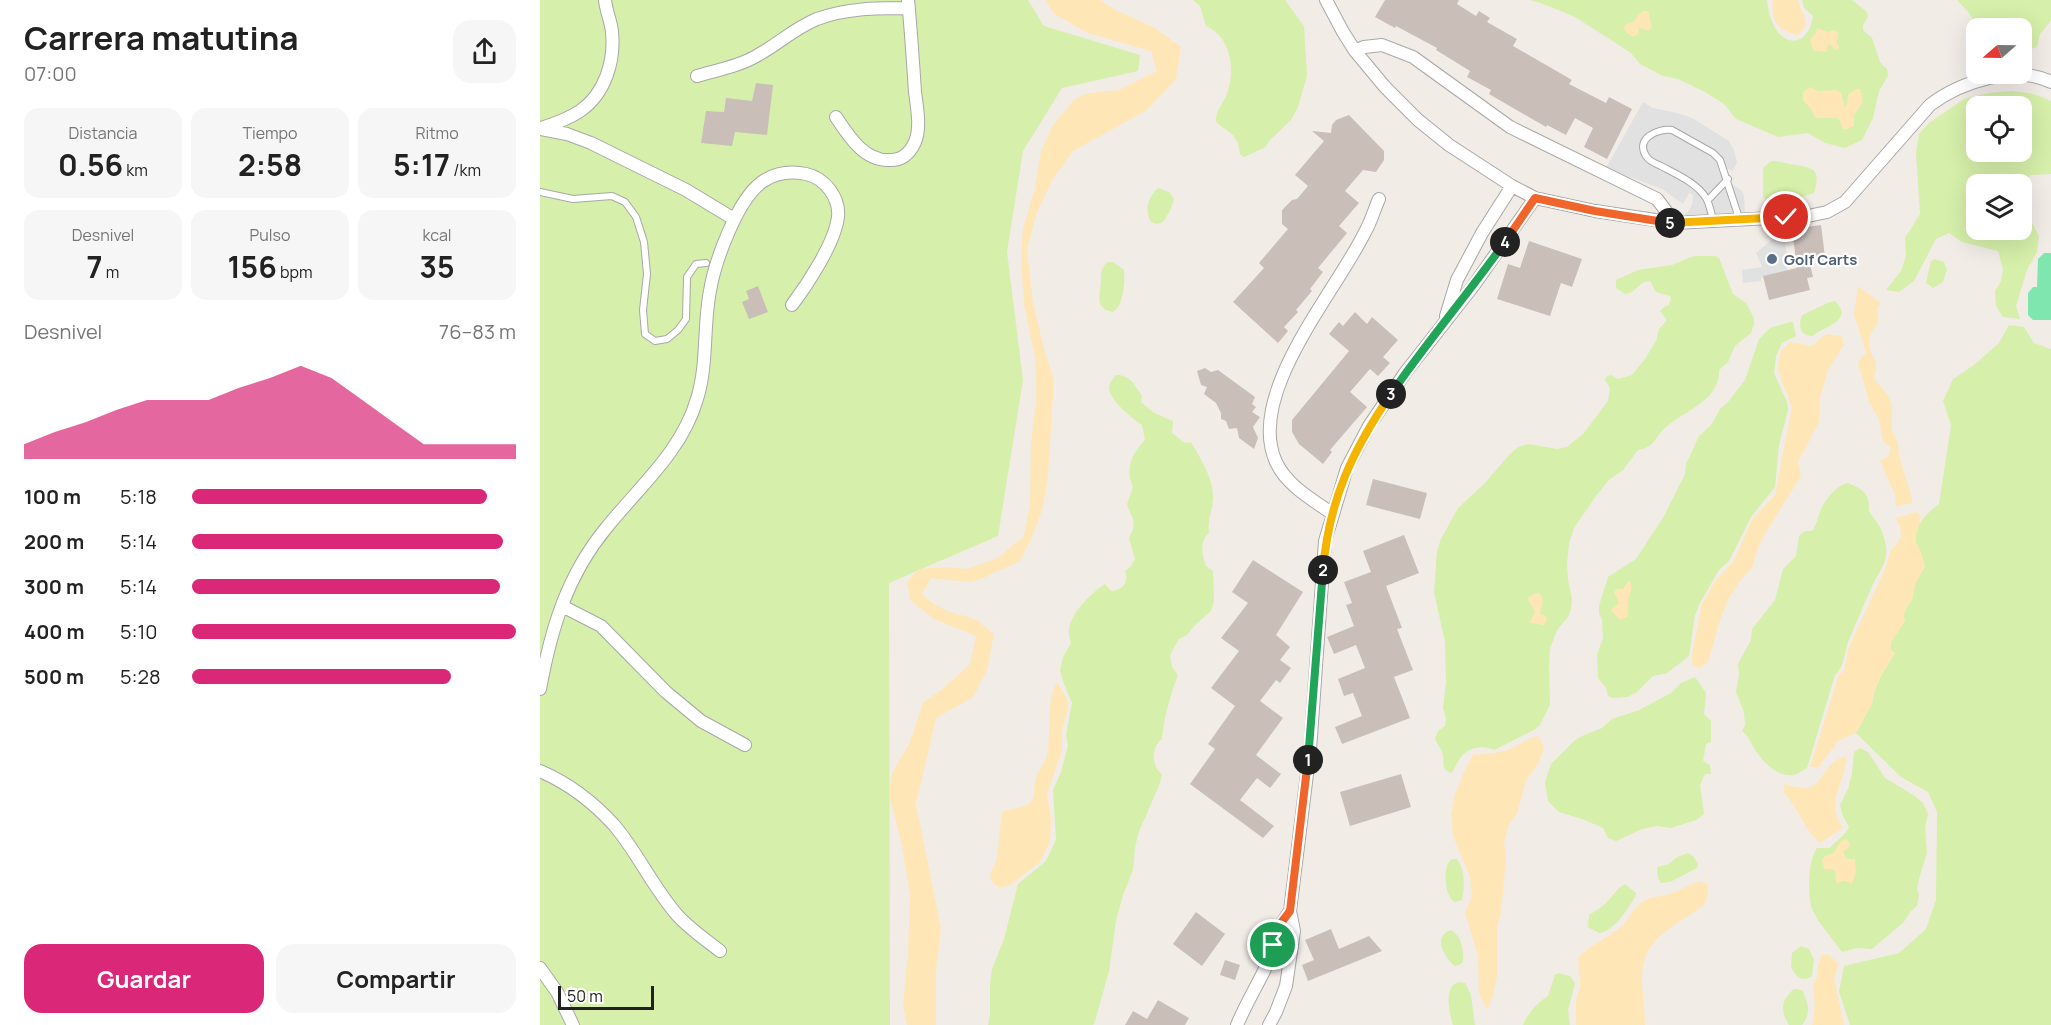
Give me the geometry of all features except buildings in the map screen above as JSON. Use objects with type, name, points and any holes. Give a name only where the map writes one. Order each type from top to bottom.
[{"type":"street","points":[[540,129],[580,111],[602,87],[613,53],[612,33],[605,0]]},
{"type":"street","points":[[1326,0],[1356,51],[1385,87],[1418,120],[1449,145],[1512,186],[1535,198],[1595,211],[1675,223],[1821,214],[1845,202],[1930,105],[1954,89],[1991,78],[2013,75],[2032,76],[2051,82]]},
{"type":"street","points":[[697,76],[755,57],[791,31],[818,19],[843,12],[908,4],[917,118],[916,141],[908,154],[895,160],[879,161],[864,152],[847,134],[836,117]]},
{"type":"street","points":[[1356,51],[1364,47],[1382,45],[1413,57],[1510,128],[1657,200],[1675,223]]},
{"type":"street","points":[[540,129],[567,134],[591,143],[686,190],[734,219]]},
{"type":"street","points":[[540,689],[550,639],[569,585],[606,528],[655,473],[686,429],[698,398],[716,262],[734,219],[761,182],[779,174],[793,172],[806,174],[823,182],[830,190],[838,218],[815,271],[792,306]]},
{"type":"street","points":[[1442,326],[1457,280],[1482,233],[1512,186]]},
{"type":"street","points":[[1269,1025],[1286,986],[1294,931],[1290,911],[1310,750],[1326,541],[1347,468],[1369,426],[1405,373],[1474,285],[1535,198]]},
{"type":"street","points":[[1333,514],[1289,482],[1276,463],[1270,443],[1270,420],[1278,385],[1365,232],[1379,199]]},
{"type":"street","points":[[562,606],[601,626],[666,693],[701,721],[745,744]]},
{"type":"street","points":[[540,771],[555,777],[584,796],[614,826],[679,917],[720,951]]},
{"type":"street","points":[[1238,1025],[1264,970],[1281,923],[1290,911]]},
{"type":"street","points":[[540,968],[557,992],[573,1025]]},
{"type":"lane","points":[[1713,220],[1708,200],[1694,185],[1650,161],[1645,155],[1644,148],[1650,135],[1663,129],[1671,130],[1713,153],[1720,160],[1728,179],[1740,218]]},
{"type":"lane","points":[[1708,200],[1728,179]]},
{"type":"lane","points":[[540,192],[573,199],[612,196],[625,202],[636,218],[644,242],[647,274],[643,310],[645,334],[655,341],[667,339],[686,319],[687,277],[696,264],[706,263]]},
{"type":"green space","points":[[540,0],[1028,0],[1044,26],[1140,55],[1138,71],[1062,88],[1023,151],[1007,252],[1023,380],[998,536],[889,583],[890,1025],[540,1025]]},
{"type":"green space","points":[[1193,0],[1285,0],[1304,26],[1307,76],[1298,107],[1291,120],[1269,141],[1266,147],[1244,157],[1240,154],[1238,143],[1233,135],[1216,122],[1229,87],[1230,56],[1222,38],[1206,26],[1200,6]]},
{"type":"green space","points":[[1530,0],[1767,0],[1770,17],[1778,32],[1784,38],[1796,41],[1805,35],[1812,23],[1813,16],[1804,8],[1802,0],[1852,0],[1867,12],[1868,17],[1863,30],[1872,38],[1880,62],[1887,69],[1888,76],[1879,91],[1873,118],[1862,140],[1845,148],[1825,143],[1808,133],[1778,137],[1736,119],[1724,104],[1705,92],[1678,79],[1663,76],[1640,64],[1631,53],[1575,17]]},
{"type":"green space","points":[[1957,0],[2051,0],[2051,21],[2040,34],[2037,47],[2032,49],[2032,18],[1972,18]]},
{"type":"green space","points":[[2012,91],[2034,94],[2051,101],[2051,174],[1966,174],[1966,240],[2032,240],[2032,222],[2039,236],[2037,252],[2027,270],[2016,306],[2020,319],[2003,317],[1996,306],[1995,291],[2001,281],[2003,269],[1998,251],[1962,242],[1949,233],[1936,239],[1914,281],[1899,292],[1886,290],[1901,271],[1906,256],[1905,238],[1920,214],[1916,153],[1919,134],[1929,123],[1966,99],[1966,162],[2032,162],[2032,96],[1976,96]]},
{"type":"green space","points":[[1771,161],[1812,169],[1817,180],[1814,193],[1781,201],[1763,197],[1763,168]]},
{"type":"green space","points":[[1158,188],[1169,192],[1174,199],[1163,222],[1157,224],[1151,222],[1148,208],[1152,195]]},
{"type":"green space","points":[[2044,253],[2051,253],[2051,320],[2033,320],[2028,315],[2028,293],[2033,287],[2037,287],[2038,259]]},
{"type":"green space","points":[[1694,256],[1719,258],[1733,294],[1746,303],[1754,318],[1751,333],[1735,346],[1728,362],[1719,370],[1717,384],[1709,396],[1666,427],[1652,444],[1638,450],[1623,470],[1609,480],[1574,528],[1569,544],[1567,564],[1572,599],[1571,609],[1568,617],[1557,630],[1550,649],[1550,705],[1540,725],[1494,750],[1481,747],[1465,753],[1451,773],[1444,767],[1442,752],[1435,739],[1438,731],[1445,726],[1446,718],[1443,708],[1446,682],[1445,642],[1434,592],[1437,551],[1441,539],[1458,508],[1518,447],[1528,444],[1557,449],[1567,447],[1583,434],[1608,401],[1610,388],[1605,380],[1606,377],[1611,375],[1618,379],[1632,375],[1645,359],[1656,341],[1659,329],[1667,320],[1660,311],[1669,305],[1671,298],[1657,292],[1651,282],[1644,283],[1625,294],[1616,288],[1616,280],[1638,270],[1672,265]]},
{"type":"green space","points":[[1935,259],[1944,262],[1947,270],[1943,282],[1933,288],[1926,283],[1931,261]]},
{"type":"green space","points":[[1107,262],[1113,262],[1124,270],[1122,299],[1113,312],[1103,308],[1100,301],[1101,273]]},
{"type":"green space","points":[[1835,301],[1841,314],[1835,322],[1813,336],[1801,330],[1802,315]]},
{"type":"green space","points":[[1793,322],[1796,336],[1782,343],[1776,356],[1774,373],[1787,402],[1788,410],[1779,445],[1775,487],[1751,517],[1729,561],[1719,570],[1701,601],[1695,615],[1689,656],[1667,673],[1653,676],[1637,692],[1628,697],[1612,698],[1608,696],[1606,688],[1598,678],[1597,654],[1603,639],[1599,606],[1608,577],[1636,559],[1664,516],[1685,474],[1686,464],[1699,436],[1711,425],[1720,409],[1745,380],[1759,339],[1770,328]]},
{"type":"green space","points":[[2009,325],[2024,327],[2034,343],[2051,349],[2051,1025],[1850,1025],[1839,992],[1844,966],[1899,953],[1926,929],[1936,900],[1937,812],[1928,792],[1901,777],[1856,733],[1872,704],[1880,677],[1895,653],[1890,650],[1891,642],[1905,621],[1903,617],[1912,600],[1915,584],[1925,566],[1915,536],[1922,520],[1939,504],[1951,425],[1943,401],[1953,379],[1974,365],[1999,343]]},
{"type":"green space","points":[[1116,375],[1132,381],[1142,395],[1141,402],[1154,413],[1173,421],[1172,433],[1185,443],[1191,442],[1206,470],[1213,492],[1213,500],[1209,533],[1202,548],[1206,566],[1213,571],[1214,601],[1211,611],[1187,635],[1179,639],[1170,655],[1172,667],[1178,675],[1164,723],[1162,739],[1154,751],[1154,762],[1162,774],[1138,834],[1133,870],[1116,921],[1109,971],[1093,1025],[988,1025],[992,969],[1004,939],[1018,884],[1046,861],[1056,840],[1053,790],[1068,746],[1066,735],[1072,703],[1060,671],[1063,657],[1071,643],[1069,632],[1071,623],[1088,598],[1105,584],[1111,591],[1124,585],[1125,571],[1135,559],[1129,538],[1134,524],[1127,504],[1133,487],[1130,468],[1133,456],[1145,440],[1142,425],[1122,409],[1110,393],[1110,384]]},
{"type":"green space","points":[[1848,483],[1862,490],[1867,496],[1869,512],[1884,538],[1885,559],[1848,642],[1841,668],[1835,675],[1807,768],[1796,774],[1782,774],[1767,764],[1742,731],[1745,725],[1744,712],[1736,692],[1738,664],[1751,640],[1752,629],[1775,600],[1783,569],[1796,556],[1799,536],[1805,531],[1812,531],[1827,499],[1835,490]]},
{"type":"green space","points":[[1695,677],[1706,693],[1704,714],[1711,721],[1711,742],[1706,744],[1703,761],[1710,765],[1711,774],[1705,774],[1700,785],[1704,814],[1696,820],[1671,828],[1657,826],[1642,829],[1616,841],[1608,838],[1603,828],[1559,812],[1548,801],[1545,782],[1551,764],[1574,741],[1602,728],[1612,719],[1639,710],[1671,693],[1681,683]]},
{"type":"green space","points":[[1860,748],[1868,752],[1885,778],[1923,803],[1928,814],[1925,828],[1927,853],[1917,889],[1919,894],[1917,906],[1903,923],[1872,949],[1857,948],[1842,952],[1817,919],[1812,908],[1809,892],[1810,876],[1812,860],[1817,848],[1830,848],[1849,827],[1840,805],[1852,774],[1854,752]]},
{"type":"green space","points":[[1688,853],[1698,864],[1697,868],[1670,882],[1661,883],[1657,867],[1669,864],[1677,857]]},
{"type":"green space","points":[[1452,859],[1457,859],[1460,863],[1464,879],[1462,900],[1455,902],[1448,894],[1446,881],[1447,868]]},
{"type":"green space","points":[[1625,884],[1636,893],[1620,919],[1610,928],[1599,933],[1588,927],[1589,915]]},
{"type":"green space","points":[[1451,930],[1460,940],[1463,953],[1463,962],[1455,966],[1444,952],[1441,942],[1445,933]]},
{"type":"green space","points":[[1801,946],[1809,949],[1814,959],[1812,976],[1805,979],[1797,976],[1791,967],[1792,953]]},
{"type":"green space","points":[[1558,973],[1570,976],[1575,983],[1568,1010],[1570,1025],[1523,1025],[1533,1009],[1548,996],[1555,975]]},
{"type":"green space","points":[[1465,983],[1471,995],[1475,1025],[1453,1025],[1449,993],[1455,984]]},
{"type":"green space","points":[[1794,989],[1802,990],[1807,1003],[1808,1012],[1802,1025],[1789,1025],[1784,1015],[1784,1001]]},
{"type":"sand","points":[[1045,0],[1100,0],[1155,28],[1181,47],[1176,79],[1147,110],[1073,151],[1053,179],[1037,212],[1027,250],[1033,302],[1054,380],[1048,475],[1043,508],[1031,539],[1020,561],[981,579],[968,582],[931,578],[922,594],[932,603],[950,612],[975,619],[994,634],[987,670],[973,697],[936,718],[916,804],[941,928],[936,971],[936,1025],[907,1025],[903,1005],[910,895],[902,846],[889,794],[892,773],[910,742],[923,703],[970,664],[976,636],[934,619],[910,600],[907,582],[919,569],[944,567],[967,569],[998,558],[1024,536],[1030,503],[1031,443],[1036,399],[1035,358],[1024,304],[1021,258],[1023,228],[1034,192],[1041,151],[1053,125],[1074,100],[1088,93],[1119,90],[1157,71],[1151,51],[1088,33],[1054,14]]},
{"type":"sand","points":[[1773,0],[1798,0],[1806,26],[1798,35],[1786,31],[1777,24],[1772,7]]},
{"type":"sand","points":[[1643,11],[1648,11],[1652,27],[1648,31],[1639,27],[1638,34],[1633,37],[1624,27],[1635,21]]},
{"type":"sand","points":[[1817,28],[1828,32],[1833,30],[1838,32],[1839,48],[1836,50],[1829,44],[1827,52],[1813,50],[1810,39],[1816,33]]},
{"type":"sand","points":[[1810,87],[1819,91],[1837,90],[1841,93],[1845,107],[1848,94],[1860,89],[1863,102],[1854,115],[1854,126],[1844,130],[1838,118],[1814,116],[1803,100],[1803,92]]},
{"type":"sand","points":[[1858,286],[1881,303],[1877,309],[1878,321],[1869,341],[1876,366],[1874,378],[1885,391],[1892,406],[1891,429],[1897,441],[1913,503],[1896,506],[1895,495],[1880,460],[1889,456],[1891,447],[1883,442],[1879,419],[1869,402],[1858,362],[1866,353],[1854,314]]},
{"type":"sand","points":[[1826,334],[1842,336],[1844,345],[1828,370],[1820,398],[1819,422],[1798,462],[1801,476],[1765,534],[1752,568],[1729,598],[1708,662],[1700,668],[1693,666],[1691,660],[1702,604],[1716,580],[1734,561],[1752,520],[1775,495],[1792,407],[1778,367],[1781,351],[1790,342],[1812,346]]},
{"type":"sand","points":[[1916,512],[1921,516],[1915,541],[1925,566],[1915,584],[1912,600],[1903,617],[1905,621],[1891,642],[1891,650],[1895,653],[1880,677],[1872,704],[1856,733],[1838,741],[1819,767],[1810,767],[1839,675],[1844,671],[1849,647],[1886,567],[1890,552],[1901,537],[1900,525],[1895,518]]},
{"type":"sand","points":[[1628,581],[1631,582],[1632,588],[1628,602],[1628,615],[1620,620],[1611,610],[1619,603],[1614,592],[1617,589],[1623,589]]},
{"type":"sand","points":[[1536,593],[1540,594],[1543,599],[1540,614],[1546,616],[1544,625],[1530,623],[1535,611],[1527,598]]},
{"type":"sand","points":[[1058,683],[1067,699],[1068,709],[1062,729],[1062,751],[1047,794],[1051,820],[1050,842],[1040,862],[1012,884],[1000,888],[993,883],[990,875],[997,858],[1002,812],[1027,805],[1033,798],[1036,777],[1047,756],[1050,706],[1054,688]]},
{"type":"sand","points":[[1539,736],[1544,749],[1538,764],[1526,780],[1517,814],[1509,824],[1504,843],[1506,859],[1501,913],[1497,926],[1497,976],[1493,996],[1487,1010],[1479,993],[1478,956],[1465,913],[1472,896],[1470,877],[1453,836],[1451,815],[1454,797],[1474,754],[1503,751]]},
{"type":"sand","points":[[1847,756],[1835,801],[1835,809],[1843,828],[1820,843],[1809,831],[1783,792],[1785,784],[1799,788],[1816,784],[1830,766]]},
{"type":"sand","points":[[1847,839],[1850,844],[1843,852],[1847,859],[1855,859],[1856,872],[1852,883],[1845,881],[1837,883],[1836,872],[1832,869],[1824,869],[1822,860],[1825,856],[1834,853],[1841,841]]},
{"type":"sand","points":[[1699,881],[1707,884],[1708,893],[1705,904],[1663,933],[1648,952],[1642,978],[1645,1025],[1576,1025],[1576,1000],[1580,987],[1578,958],[1622,926],[1643,902],[1673,893]]},
{"type":"sand","points":[[1822,954],[1829,955],[1839,964],[1834,978],[1844,1025],[1812,1025],[1815,1007],[1813,984],[1818,975]]},
{"type":"shaded area","points":[[1643,102],[1653,108],[1692,118],[1729,141],[1737,163],[1733,171],[1726,168],[1726,173],[1729,182],[1741,190],[1744,196],[1745,215],[1686,216],[1684,214],[1692,205],[1693,195],[1689,193],[1683,204],[1662,189],[1606,168]]},
{"type":"shaded area","name":"Golf Carts","points":[[1783,233],[1787,271],[1761,277],[1761,281],[1743,283],[1742,270],[1762,267],[1756,253],[1777,235]]},
{"type":"place","name":"Golf Carts","points":[[1772,259]]},
{"type":"route","points":[[1273,945],[1281,923],[1290,911],[1310,750],[1326,541],[1347,468],[1369,426],[1405,373],[1474,285],[1535,198],[1595,211],[1675,223],[1786,217]]}]
